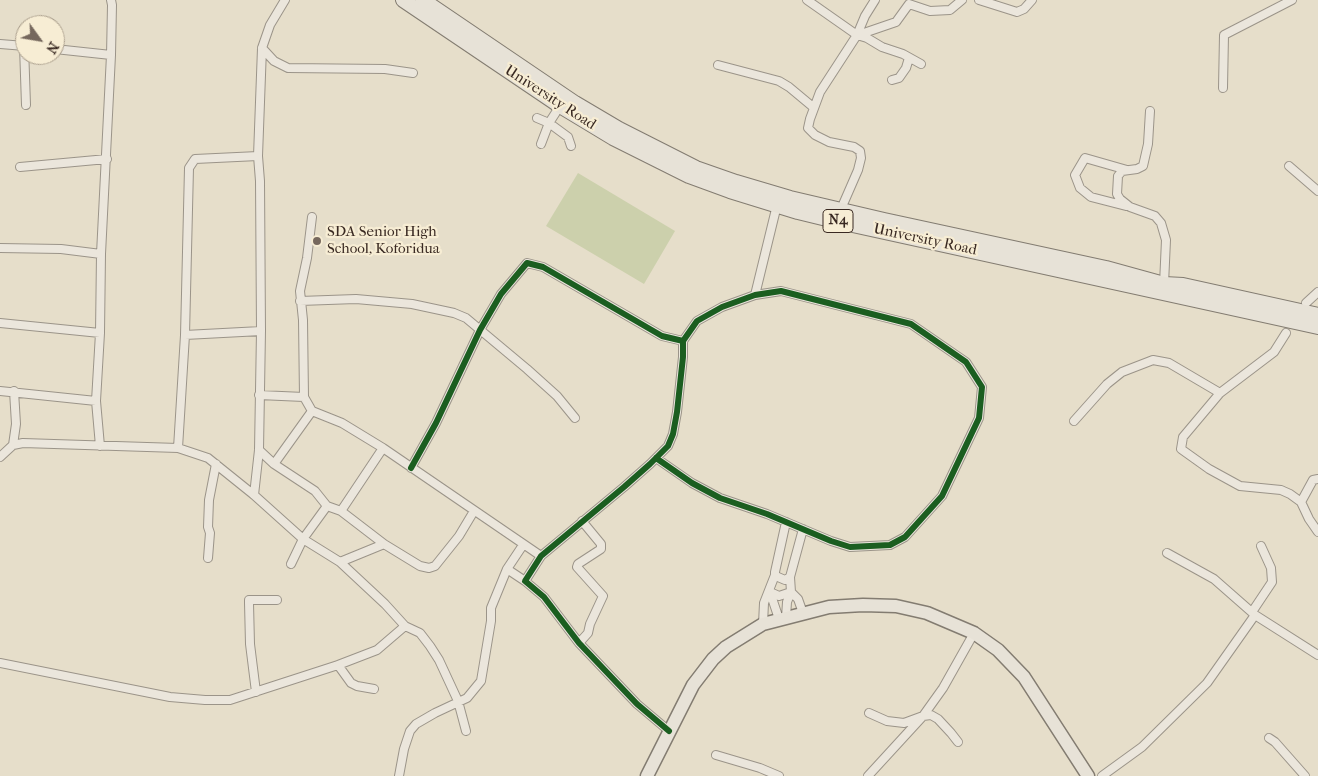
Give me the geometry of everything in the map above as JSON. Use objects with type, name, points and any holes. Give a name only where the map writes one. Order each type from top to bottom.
[{"type":"highway","name":"University Road","points":[[403,0],[560,106],[613,138],[689,176],[730,191],[798,212],[882,225],[1106,268],[1164,284],[1183,286],[1318,315]]},
{"type":"highway","name":"University Road","points":[[423,0],[576,103],[619,129],[696,168],[790,198],[841,209],[882,225],[1318,327]]},
{"type":"main road","points":[[647,776],[693,685],[713,659],[726,647],[763,624],[829,607],[864,605],[896,606],[927,613],[974,633],[998,650],[1024,677],[1088,776]]},
{"type":"street","points":[[100,446],[96,401],[111,55],[111,0]]},
{"type":"street","points":[[254,496],[259,450],[262,331],[258,156],[262,48],[270,26],[285,0]]},
{"type":"street","points":[[807,0],[857,35],[921,64]]},
{"type":"street","points":[[841,209],[858,170],[861,158],[860,151],[829,142],[815,135],[808,128],[813,107],[820,92],[857,35],[865,16],[875,0]]},
{"type":"street","points":[[857,35],[896,22],[909,4],[930,11],[950,10],[962,0]]},
{"type":"street","points":[[979,0],[1017,12],[1024,9],[1032,0]]},
{"type":"street","points":[[1223,88],[1224,35],[1292,0]]},
{"type":"street","points":[[0,44],[15,45]]},
{"type":"street","points":[[262,48],[274,61],[288,68],[385,69],[413,74]]},
{"type":"street","points":[[65,51],[111,55]]},
{"type":"street","points":[[892,80],[899,78],[906,68],[909,58]]},
{"type":"street","points":[[25,65],[26,105]]},
{"type":"street","points":[[718,65],[779,81],[813,107]]},
{"type":"street","points":[[541,144],[549,123],[560,106]]},
{"type":"street","points":[[1130,207],[1117,194],[1118,176],[1122,171],[1137,169],[1143,166],[1148,144],[1150,111]]},
{"type":"street","points":[[537,118],[549,123],[568,137],[571,146]]},
{"type":"street","points":[[178,448],[185,335],[189,178],[191,164],[195,159],[258,156]]},
{"type":"street","points":[[1127,170],[1085,158],[1076,174],[1080,188],[1090,197],[1130,207],[1155,216],[1161,223],[1166,240],[1164,284]]},
{"type":"street","points":[[20,167],[107,159]]},
{"type":"street","points":[[1289,166],[1318,191]]},
{"type":"street","points":[[754,295],[777,205]]},
{"type":"street","points":[[312,216],[307,258],[300,291],[303,320],[304,397],[312,411],[342,423],[383,448],[541,556]]},
{"type":"street","points":[[0,248],[61,248],[101,254]]},
{"type":"street","points":[[411,468],[436,423],[480,330],[501,294],[527,263],[543,267],[662,336],[682,341]]},
{"type":"street","points":[[526,581],[541,556],[624,487],[668,446],[673,434],[683,357],[682,341],[697,321],[722,307],[754,295],[781,291],[911,324],[966,362],[982,387],[979,418],[942,496],[905,537],[890,545],[850,547],[720,498],[692,483],[656,458]]},
{"type":"street","points":[[1306,303],[1318,292]]},
{"type":"street","points":[[300,301],[356,299],[412,304],[454,313],[466,318],[557,396],[575,418]]},
{"type":"street","points":[[0,323],[100,333]]},
{"type":"street","points":[[185,335],[262,331]]},
{"type":"street","points":[[1286,333],[1274,352],[1220,393],[1183,437],[1181,449],[1209,469],[1240,486],[1281,490],[1290,494],[1301,502],[1318,532]]},
{"type":"street","points":[[1074,421],[1107,384],[1122,372],[1153,360],[1169,363],[1220,393]]},
{"type":"street","points":[[0,391],[96,401]]},
{"type":"street","points":[[13,445],[16,418],[14,391]]},
{"type":"street","points":[[260,395],[304,397]]},
{"type":"street","points":[[274,464],[312,411]]},
{"type":"street","points":[[0,457],[13,445],[23,443],[178,448],[200,455],[216,464],[303,539],[340,562],[385,604],[405,626],[420,633],[439,660],[458,702],[466,731]]},
{"type":"street","points":[[341,511],[383,448]]},
{"type":"street","points":[[259,450],[274,464],[315,491],[327,506],[341,511],[384,544],[420,566],[429,568],[434,566],[458,536],[474,511]]},
{"type":"street","points":[[208,558],[210,533],[208,527],[209,500],[216,464]]},
{"type":"street","points":[[1301,502],[1313,480],[1318,479]]},
{"type":"street","points":[[291,564],[303,539],[327,506]]},
{"type":"street","points":[[579,643],[588,633],[590,624],[603,596],[577,567],[578,564],[601,549],[601,544],[582,521]]},
{"type":"street","points":[[763,624],[764,603],[770,592],[775,575],[786,522]]},
{"type":"street","points":[[783,618],[791,592],[790,577],[803,529]]},
{"type":"street","points":[[340,562],[384,544]]},
{"type":"street","points":[[399,773],[410,731],[416,724],[467,698],[481,680],[491,621],[491,608],[507,569],[523,545]]},
{"type":"street","points":[[1102,776],[1142,747],[1207,683],[1254,614],[1272,582],[1271,568],[1261,546]]},
{"type":"street","points":[[1167,553],[1214,579],[1254,614],[1318,655]]},
{"type":"street","points":[[507,569],[526,581],[544,597],[579,643],[637,704],[669,730]]},
{"type":"street","points":[[775,575],[785,580],[790,577]]},
{"type":"street","points":[[770,592],[779,596],[791,592]]},
{"type":"street","points":[[770,592],[783,618]]},
{"type":"street","points":[[791,592],[798,599],[803,613]]},
{"type":"street","points":[[256,692],[250,644],[248,603],[249,600],[277,600]]},
{"type":"street","points":[[0,663],[170,697],[230,700],[338,665],[377,650],[405,626]]},
{"type":"street","points":[[868,776],[923,716],[943,688],[974,633]]},
{"type":"street","points":[[338,665],[351,683],[357,686],[374,688]]},
{"type":"street","points":[[869,712],[887,721],[904,723],[931,715],[938,719],[958,742]]},
{"type":"street","points":[[1269,738],[1275,742],[1305,776]]},
{"type":"street","points":[[716,755],[760,768],[778,776]]},
{"type":"green space","points":[[578,173],[675,231],[644,284],[546,226]]},
{"type":"cycle path","points":[[411,468],[436,423],[480,330],[501,294],[527,263],[543,267],[662,336],[683,341],[677,412],[673,434],[668,446],[624,487],[541,556],[525,581],[544,597],[579,643],[637,704],[669,731]]},
{"type":"cycle path","points":[[656,458],[692,483],[720,498],[767,514],[831,541],[850,547],[890,545],[905,537],[942,496],[979,418],[982,387],[966,362],[911,324],[781,291],[755,295],[722,307],[697,321],[683,341]]},
{"type":"place","name":"SDA Senior High School, Koforidua","points":[[317,241]]}]
